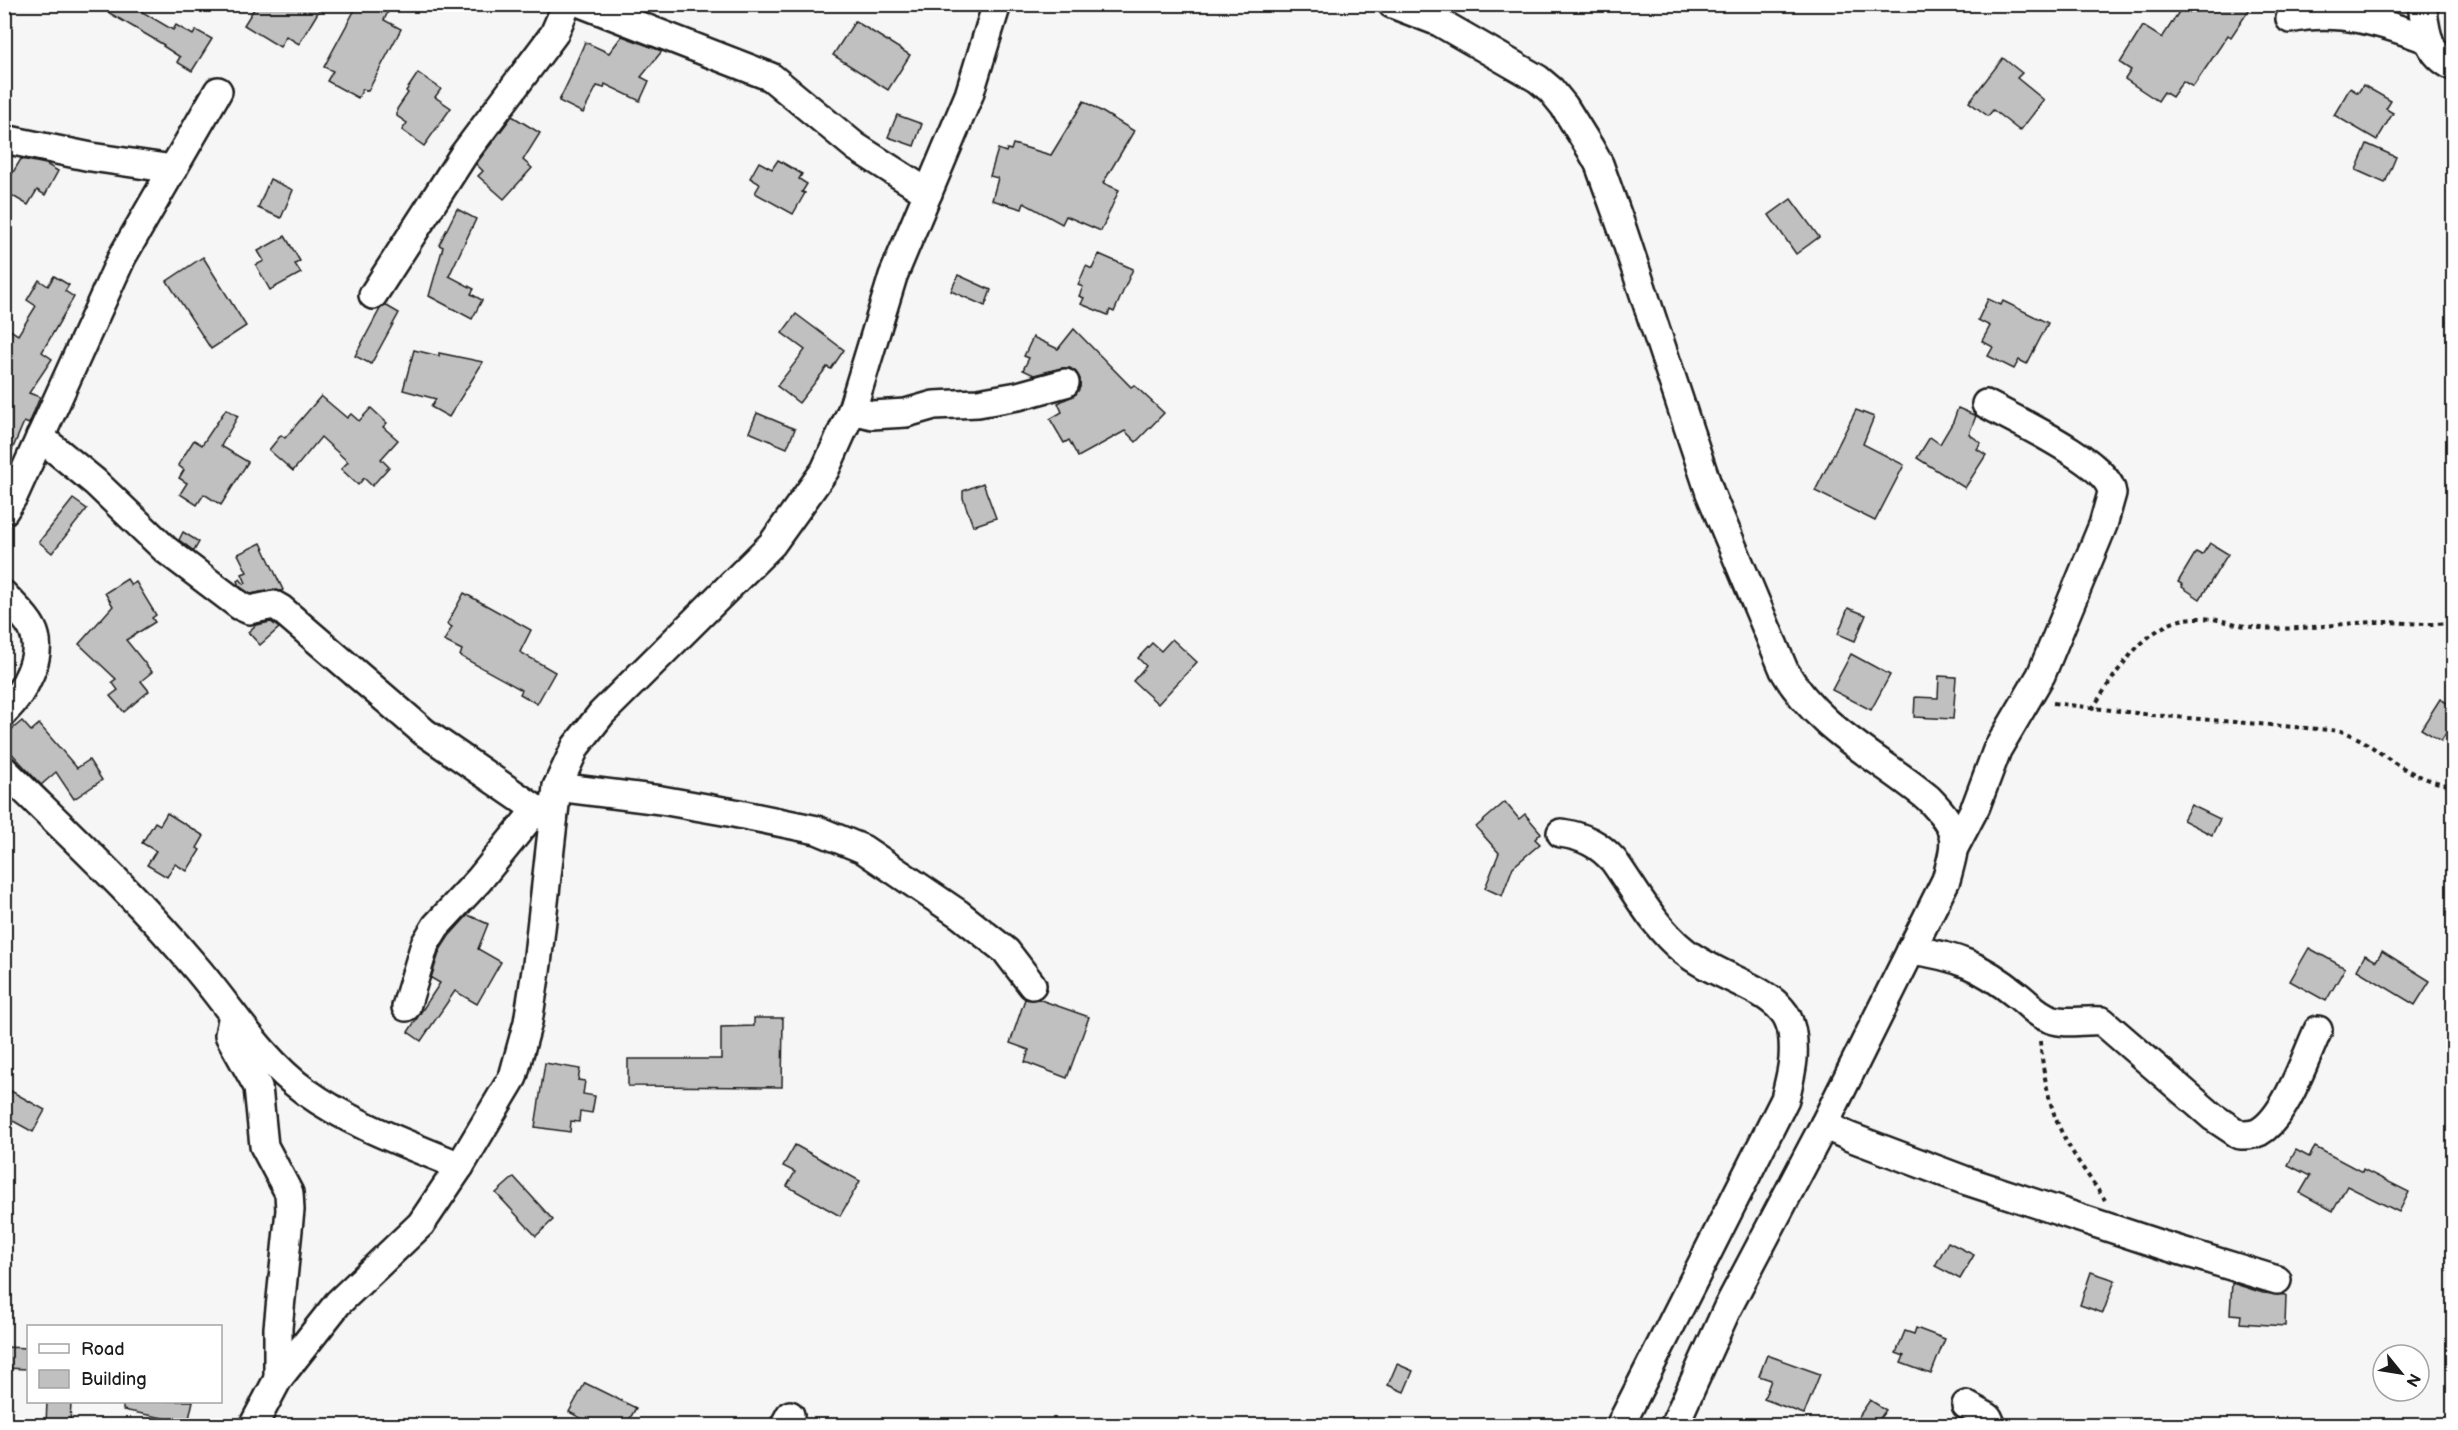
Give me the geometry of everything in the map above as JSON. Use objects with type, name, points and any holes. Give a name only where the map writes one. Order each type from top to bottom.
[{"type":"street","points":[[373,295],[464,154],[554,34],[567,4]]},
{"type":"street","points":[[583,4],[771,77],[856,147],[928,193]]},
{"type":"street","points":[[406,1007],[425,944],[436,926],[544,816],[576,746],[602,712],[772,544],[825,470],[852,410],[893,276],[969,95],[997,4]]},
{"type":"street","points":[[1392,4],[1439,22],[1522,69],[1551,90],[1564,105],[1599,164],[1710,493],[1784,670],[1796,690],[1827,724],[1928,798],[1949,824],[1954,833],[1955,846]]},
{"type":"street","points":[[2422,4],[2429,40],[2437,57],[2454,66]]},
{"type":"street","points":[[2290,19],[2307,15],[2346,16],[2385,23],[2429,40]]},
{"type":"street","points":[[4,511],[122,257],[218,91]]},
{"type":"street","points":[[4,139],[91,157],[173,169]]},
{"type":"street","points":[[852,410],[872,415],[906,413],[934,405],[978,403],[1018,396],[1065,383]]},
{"type":"street","points":[[1674,1425],[1727,1309],[1824,1125],[1946,880],[1955,846],[1976,806],[1997,750],[2028,699],[2062,628],[2106,517],[2112,489],[2105,477],[2085,459],[1986,404]]},
{"type":"street","points":[[40,437],[95,482],[166,550],[212,585],[249,610],[267,605],[274,605],[281,609],[424,732],[544,816]]},
{"type":"street","points":[[4,596],[32,627],[38,645],[31,670],[13,703],[4,712]]},
{"type":"street","points":[[4,770],[123,887],[197,969],[276,1066],[304,1090],[346,1118],[460,1167]]},
{"type":"street","points":[[557,787],[660,800],[729,812],[817,830],[854,845],[975,927],[1006,951],[1032,985]]},
{"type":"street","points":[[253,1425],[278,1378],[338,1303],[421,1224],[460,1167],[513,1077],[528,1022],[537,964],[544,816]]},
{"type":"street","points":[[1561,833],[1577,835],[1606,851],[1671,940],[1698,962],[1775,1003],[1784,1011],[1791,1031],[1793,1060],[1785,1099],[1620,1425]]},
{"type":"street","points":[[1911,950],[1955,957],[2016,994],[2037,1013],[2054,1021],[2093,1020],[2107,1024],[2128,1045],[2185,1090],[2213,1117],[2240,1135],[2259,1132],[2271,1122],[2287,1098],[2318,1030]]},
{"type":"street","points":[[233,1014],[229,1035],[258,1087],[264,1146],[290,1193],[278,1328],[278,1378]]},
{"type":"street","points":[[1824,1125],[1850,1137],[1964,1179],[2121,1232],[2277,1280]]},
{"type":"street","points":[[1966,1405],[1988,1417],[1992,1425]]},
{"type":"path","points":[[2092,709],[2119,668],[2152,635],[2166,626],[2189,618],[2260,628],[2376,622],[2454,622]]},
{"type":"path","points":[[2028,699],[2092,709],[2342,730],[2363,740],[2391,761],[2411,772],[2454,786]]},
{"type":"path","points":[[2037,1013],[2043,1074],[2058,1124],[2078,1160],[2108,1205],[2121,1232]]},
{"type":"building","points":[[94,4],[129,4],[173,30],[176,25],[193,35],[196,30],[212,39],[192,71],[177,62],[180,57],[164,45]]},
{"type":"building","points":[[257,4],[323,4],[299,44],[286,36],[280,47],[244,25]]},
{"type":"building","points":[[358,4],[380,4],[389,10],[384,20],[401,29],[368,91],[363,89],[358,98],[327,81],[333,71],[324,67]]},
{"type":"building","points":[[2184,4],[2253,4],[2231,37],[2228,35],[2193,87],[2183,81],[2172,97],[2164,92],[2158,101],[2125,79],[2131,70],[2120,63],[2143,26],[2162,38]]},
{"type":"building","points":[[855,21],[910,55],[888,90],[833,55]]},
{"type":"building","points":[[622,36],[662,51],[641,77],[649,81],[640,101],[605,84],[604,88],[597,86],[583,113],[559,101],[585,42],[609,53]]},
{"type":"building","points":[[2003,58],[2022,73],[2017,78],[2044,100],[2020,131],[1993,110],[1988,116],[1969,102]]},
{"type":"building","points":[[418,73],[441,89],[435,97],[451,108],[424,146],[402,130],[407,123],[397,116],[397,109]]},
{"type":"building","points":[[2363,85],[2391,101],[2386,109],[2393,113],[2377,140],[2334,115],[2350,88],[2358,93]]},
{"type":"building","points":[[1084,101],[1134,131],[1103,183],[1119,190],[1101,231],[1066,216],[1062,224],[1024,203],[1022,209],[992,200],[998,178],[990,176],[998,149],[1006,152],[1007,149],[1011,150],[1013,144],[1051,155]]},
{"type":"building","points":[[897,115],[922,124],[914,146],[888,137]]},
{"type":"building","points":[[512,116],[540,133],[523,160],[532,168],[504,199],[478,176],[483,171],[476,164]]},
{"type":"building","points":[[2367,144],[2396,157],[2385,183],[2356,170]]},
{"type":"building","points":[[21,159],[46,164],[58,171],[45,195],[37,190],[28,205],[4,191],[4,187]]},
{"type":"building","points":[[778,160],[802,174],[799,179],[807,184],[802,192],[805,193],[793,214],[755,193],[760,184],[750,178],[759,162],[772,169]]},
{"type":"building","points":[[270,179],[293,190],[281,218],[258,208]]},
{"type":"building","points":[[1791,199],[1819,237],[1796,254],[1769,215]]},
{"type":"building","points":[[457,209],[476,219],[449,276],[474,289],[471,294],[482,300],[472,319],[429,296],[443,247],[439,245]]},
{"type":"building","points":[[285,236],[300,261],[295,264],[301,273],[270,290],[256,265],[264,261],[258,251]]},
{"type":"building","points":[[1099,254],[1133,269],[1114,312],[1110,310],[1108,315],[1081,304],[1084,298],[1079,296],[1083,287],[1078,285],[1086,266],[1092,269]]},
{"type":"building","points":[[203,257],[246,326],[211,349],[167,281]]},
{"type":"building","points":[[958,275],[991,290],[985,306],[951,291]]},
{"type":"building","points":[[54,276],[69,285],[65,291],[74,297],[42,352],[52,359],[29,393],[40,397],[29,424],[24,422],[4,469],[4,326],[18,335],[36,306],[27,300],[39,280],[48,286]]},
{"type":"building","points":[[1988,299],[2001,305],[2003,301],[2048,323],[2027,364],[2019,360],[2014,369],[1988,356],[1993,347],[1982,341],[1990,326],[1978,320]]},
{"type":"building","points":[[385,305],[399,313],[371,364],[355,356],[380,309]]},
{"type":"building","points":[[796,314],[844,350],[831,369],[827,367],[799,403],[777,386],[805,350],[782,333]]},
{"type":"building","points":[[1074,329],[1131,387],[1134,385],[1164,413],[1136,442],[1125,431],[1078,457],[1069,440],[1064,443],[1050,419],[1062,412],[1058,403],[1076,394],[1080,387],[1080,379],[1076,372],[1070,368],[1061,368],[1034,375],[1023,370],[1029,358],[1024,356],[1033,337],[1058,349]]},
{"type":"building","points":[[414,350],[483,362],[449,417],[431,407],[436,399],[403,390]]},
{"type":"building","points":[[321,396],[347,418],[351,414],[359,421],[371,408],[387,423],[383,427],[398,440],[381,459],[389,467],[372,486],[364,478],[358,485],[341,469],[348,462],[321,437],[293,471],[269,450],[281,435],[285,438]]},
{"type":"building","points":[[1958,408],[1976,416],[1969,434],[1981,443],[1977,449],[1986,455],[1965,488],[1917,458],[1930,437],[1940,444]]},
{"type":"building","points":[[226,409],[238,416],[221,446],[248,462],[221,505],[204,494],[197,505],[180,494],[187,483],[179,478],[184,470],[178,465],[194,440],[202,445]]},
{"type":"building","points":[[1856,410],[1874,417],[1863,444],[1904,465],[1875,521],[1815,491]]},
{"type":"building","points":[[757,413],[795,429],[787,448],[749,432]]},
{"type":"building","points":[[983,483],[996,518],[973,526],[963,498],[963,491]]},
{"type":"building","points":[[73,499],[87,509],[52,553],[39,542]]},
{"type":"building","points":[[183,532],[199,542],[194,551],[179,540]]},
{"type":"building","points":[[261,543],[283,590],[281,591],[271,590],[251,594],[239,586],[237,581],[240,579],[244,584],[246,583],[242,574],[247,572],[238,554]]},
{"type":"building","points":[[2210,543],[2228,554],[2200,599],[2178,582],[2196,552],[2202,555]]},
{"type":"building","points":[[127,579],[131,585],[136,582],[156,615],[152,618],[155,622],[126,640],[152,672],[141,681],[149,691],[124,712],[110,696],[118,690],[112,682],[116,679],[79,644],[113,606],[105,593]]},
{"type":"building","points":[[464,593],[531,630],[520,652],[555,672],[537,704],[520,694],[522,690],[460,656],[462,650],[444,641],[452,627],[447,624]]},
{"type":"building","points":[[1848,608],[1866,615],[1855,641],[1838,634]]},
{"type":"building","points":[[271,622],[279,628],[260,645],[248,632],[256,625]]},
{"type":"building","points":[[1172,639],[1197,662],[1158,704],[1133,681],[1146,666],[1138,658],[1152,643],[1161,651]]},
{"type":"building","points":[[1851,654],[1890,675],[1871,710],[1832,690]]},
{"type":"building","points":[[1939,676],[1956,677],[1953,719],[1914,717],[1915,697],[1938,698]]},
{"type":"building","points":[[2440,699],[2454,707],[2454,721],[2441,741],[2421,729]]},
{"type":"building","points":[[22,721],[31,731],[39,724],[77,768],[89,760],[102,780],[74,799],[56,772],[41,785],[4,745],[4,736]]},
{"type":"building","points":[[1505,802],[1519,819],[1525,814],[1541,833],[1535,839],[1540,844],[1513,867],[1502,896],[1485,888],[1499,853],[1476,827]]},
{"type":"building","points":[[2191,805],[2220,819],[2212,835],[2183,820]]},
{"type":"building","points":[[167,813],[204,836],[197,848],[200,850],[187,871],[175,864],[167,877],[147,865],[156,851],[142,843],[155,822],[160,825]]},
{"type":"building","points":[[468,915],[488,924],[478,949],[501,962],[477,1004],[455,991],[421,1041],[408,1032],[440,983],[431,978],[440,950]]},
{"type":"building","points":[[2309,948],[2345,968],[2326,1001],[2290,981]]},
{"type":"building","points":[[2382,951],[2430,981],[2415,1005],[2357,970],[2365,955],[2376,961]]},
{"type":"building","points":[[1025,999],[1038,999],[1089,1017],[1067,1078],[1025,1062],[1029,1050],[1010,1043]]},
{"type":"building","points":[[754,1018],[783,1018],[782,1087],[628,1086],[628,1059],[721,1059],[721,1027],[754,1026]]},
{"type":"building","points":[[545,1063],[580,1069],[578,1080],[585,1081],[583,1094],[595,1096],[592,1113],[580,1111],[579,1122],[571,1121],[570,1132],[535,1127]]},
{"type":"building","points":[[11,1091],[45,1110],[33,1132],[4,1116],[4,1102]]},
{"type":"building","points":[[795,1145],[860,1181],[840,1216],[787,1186],[795,1172],[783,1166]]},
{"type":"building","points":[[2315,1147],[2362,1172],[2363,1169],[2409,1192],[2399,1212],[2347,1186],[2333,1211],[2300,1193],[2310,1176],[2288,1165],[2296,1150],[2309,1157]]},
{"type":"building","points":[[514,1177],[553,1220],[536,1236],[496,1193]]},
{"type":"building","points":[[1948,1242],[1974,1255],[1960,1279],[1935,1266]]},
{"type":"building","points":[[2091,1272],[2115,1280],[2103,1313],[2080,1305]]},
{"type":"building","points":[[2232,1283],[2263,1293],[2286,1295],[2285,1326],[2240,1323],[2241,1315],[2230,1314]]},
{"type":"building","points":[[1916,1328],[1945,1339],[1931,1374],[1901,1363],[1904,1356],[1896,1353],[1905,1331],[1914,1334]]},
{"type":"building","points":[[4,1347],[27,1348],[27,1369],[4,1368]]},
{"type":"building","points":[[1767,1355],[1820,1374],[1804,1414],[1764,1399],[1771,1380],[1759,1376]]},
{"type":"building","points":[[1397,1364],[1413,1371],[1404,1392],[1388,1385]]},
{"type":"building","points":[[585,1383],[636,1408],[626,1425],[594,1425],[569,1412]]},
{"type":"building","points":[[1870,1400],[1886,1410],[1875,1425],[1853,1425]]},
{"type":"building","points":[[47,1403],[71,1403],[70,1425],[46,1425]]},
{"type":"building","points":[[123,1403],[193,1403],[188,1423],[123,1410]]}]
